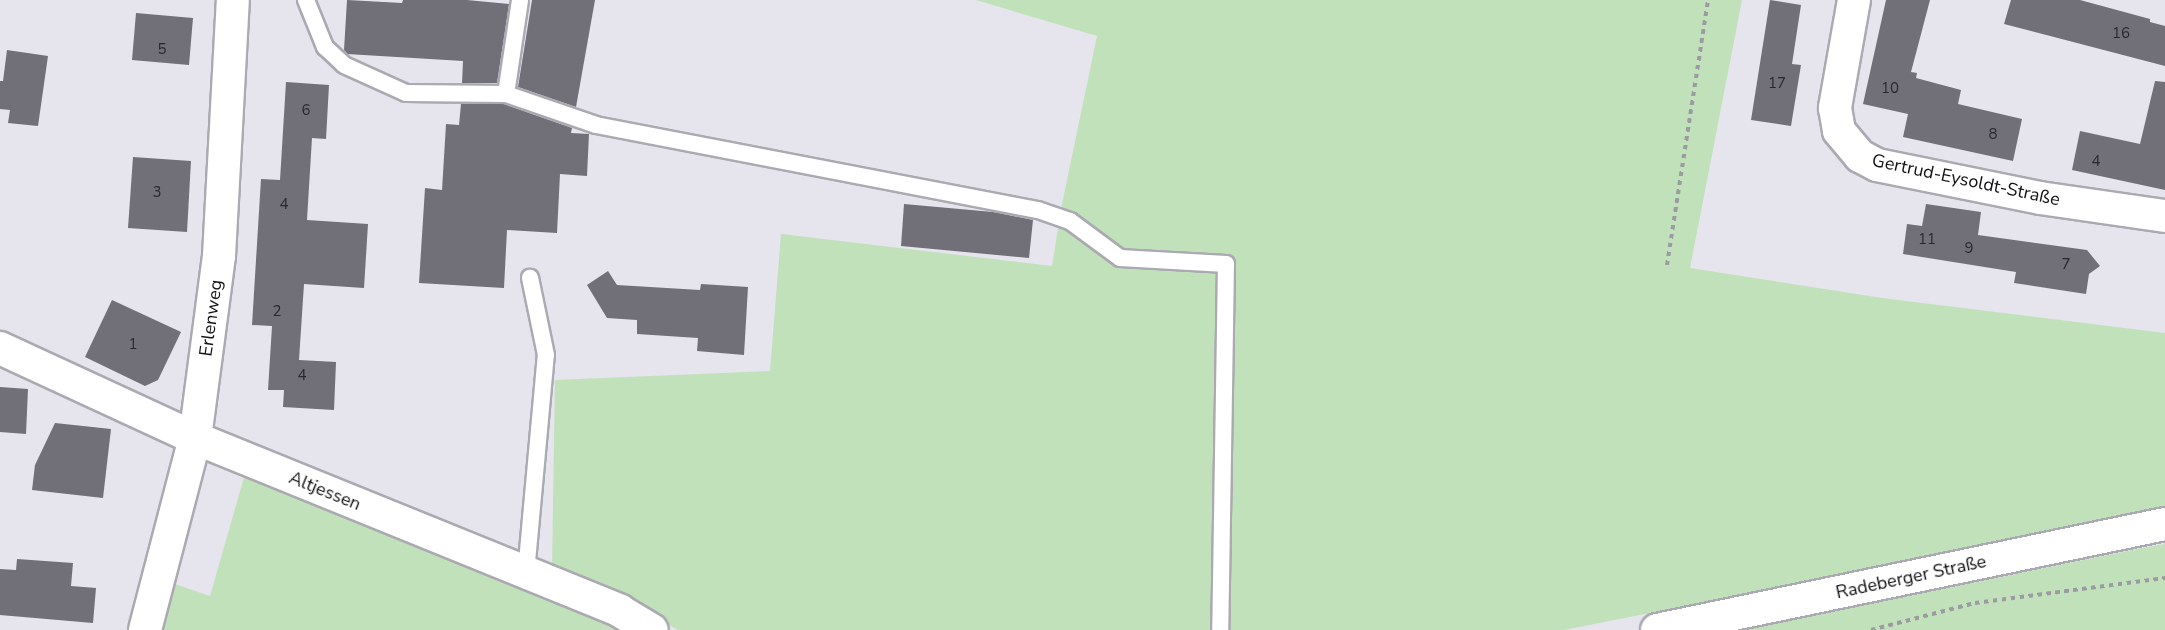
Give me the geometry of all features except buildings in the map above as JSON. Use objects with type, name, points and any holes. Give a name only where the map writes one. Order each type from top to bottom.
[{"type":"street","name":"Erlenweg","points":[[145,630],[195,438],[219,256],[234,0]]},
{"type":"street","name":"Gertrud-Eysoldt-Straße","points":[[1854,0],[1834,108],[1839,131],[1860,156],[1877,165],[2040,198],[2165,216]]},
{"type":"street","name":"Altjessen","points":[[0,348],[195,438],[620,611],[652,630]]},
{"type":"street","name":"Radeberger Straße","points":[[1658,630],[2165,524]]},
{"type":"lane","points":[[306,0],[325,47],[344,65],[367,78],[406,93],[506,94],[596,125],[1038,210],[1070,221],[1120,258],[1226,264],[1220,630]]},
{"type":"lane","points":[[506,94],[520,0]]},
{"type":"lane","points":[[526,573],[546,355],[530,278]]},
{"type":"path","points":[[1668,265],[1708,0]]},
{"type":"path","points":[[1871,630],[1975,603],[2165,578]]},
{"type":"green space","points":[[976,0],[1742,0],[1690,268],[1882,298],[2165,333],[2165,511],[1564,630],[678,630],[628,602],[552,567],[555,380],[770,371],[781,234],[1052,266],[1062,204],[1097,36]]},
{"type":"green space","points":[[245,474],[552,597],[623,630],[154,630],[166,581],[210,596]]},
{"type":"green space","points":[[2165,544],[2165,630],[1743,630],[2137,549]]}]
